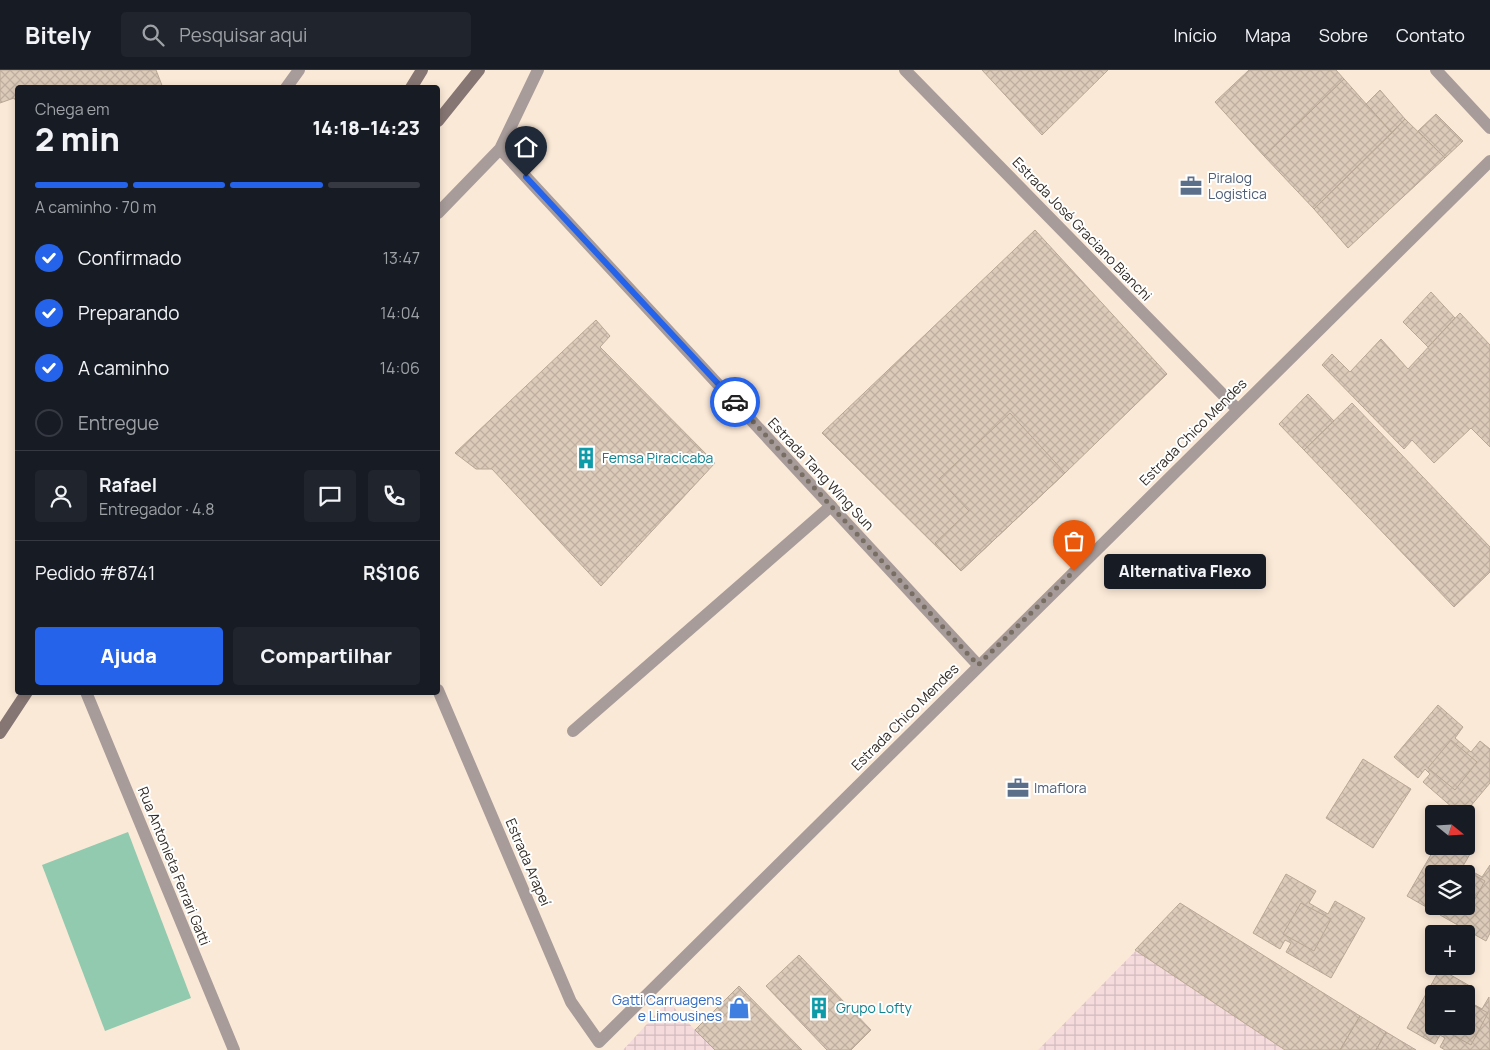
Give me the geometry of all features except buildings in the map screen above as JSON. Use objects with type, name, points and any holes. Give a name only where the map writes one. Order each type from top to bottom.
[{"type":"main road","points":[[413,85],[422,70]]},
{"type":"main road","points":[[440,119],[480,70]]},
{"type":"main road","points":[[0,733],[25,695]]},
{"type":"street","points":[[288,85],[299,70]]},
{"type":"street","points":[[440,211],[500,148],[538,70]]},
{"type":"street","name":"Estrada José Graciano Bianchi","points":[[905,70],[1237,410]]},
{"type":"street","points":[[1436,70],[1490,128]]},
{"type":"street","name":"Estrada Tang Wing Sun","points":[[500,148],[978,665]]},
{"type":"street","name":"Estrada Chico Mendes","points":[[599,1042],[978,665],[1490,161]]},
{"type":"street","points":[[573,731],[830,506]]},
{"type":"street","name":"Rua Antonieta Ferrari Gatti","points":[[87,695],[234,1050]]},
{"type":"street","name":"Estrada Arapeí","points":[[440,695],[571,1002],[599,1042]]},
{"type":"shaded area","points":[[1180,903],[1417,1050],[1038,1050],[1158,928]]},
{"type":"shaded area","points":[[668,1001],[695,1030],[715,1050],[623,1050]]},
{"type":"green space","points":[[128,832],[191,998],[105,1031],[42,865]]},
{"type":"way so far","points":[[735,402],[978,665],[1074,571]]},
{"type":"place","name":"Piralog Logistica","points":[[1191,186]]},
{"type":"place","name":"Femsa Piracicaba","points":[[586,458]]},
{"type":"place","name":"Alternativa Flexo","points":[[1074,571]]},
{"type":"place","name":"Imaflora","points":[[1018,788]]},
{"type":"place","name":"Gatti Carruagens e Limousines","points":[[739,1008]]},
{"type":"place","name":"Grupo Lofty","points":[[819,1008]]},
{"type":"route","points":[[526,177],[735,402]]}]
